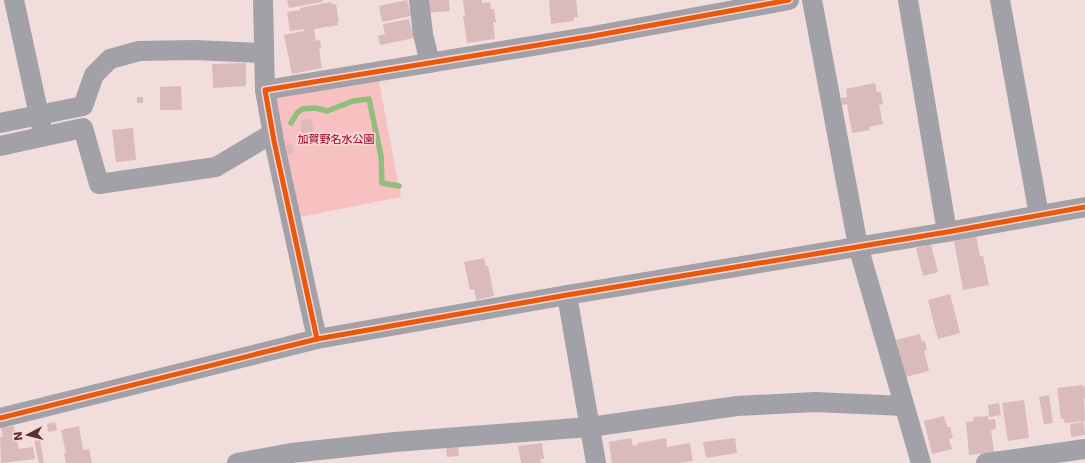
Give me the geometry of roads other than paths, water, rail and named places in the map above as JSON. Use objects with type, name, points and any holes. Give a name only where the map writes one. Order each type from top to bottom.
[{"type":"street","points":[[14,0],[44,136]]},
{"type":"street","points":[[263,0],[266,90],[273,133],[317,339]]},
{"type":"street","points":[[419,0],[423,34],[430,63]]},
{"type":"street","points":[[266,90],[593,36],[789,0]]},
{"type":"street","points":[[812,0],[858,246],[921,463]]},
{"type":"street","points":[[908,0],[947,232]]},
{"type":"street","points":[[1000,0],[1039,215]]},
{"type":"street","points":[[0,123],[82,106],[94,75],[110,59],[139,51],[194,50],[264,53]]},
{"type":"street","points":[[0,146],[83,128],[99,184],[216,167],[273,133]]},
{"type":"street","points":[[0,418],[317,339],[567,295],[947,232],[1085,207]]},
{"type":"street","points":[[567,295],[596,463]]},
{"type":"street","points":[[236,463],[292,458],[395,442],[590,426],[737,406],[815,402],[904,406]]},
{"type":"street","points":[[986,463],[1085,449]]},
{"type":"waterway","points":[[291,123],[297,113],[302,109],[316,108],[327,111],[353,101],[369,99],[381,156],[382,183],[399,186]]},
{"type":"park label","name":"加賀野名水公園","points":[[336,139]]}]
